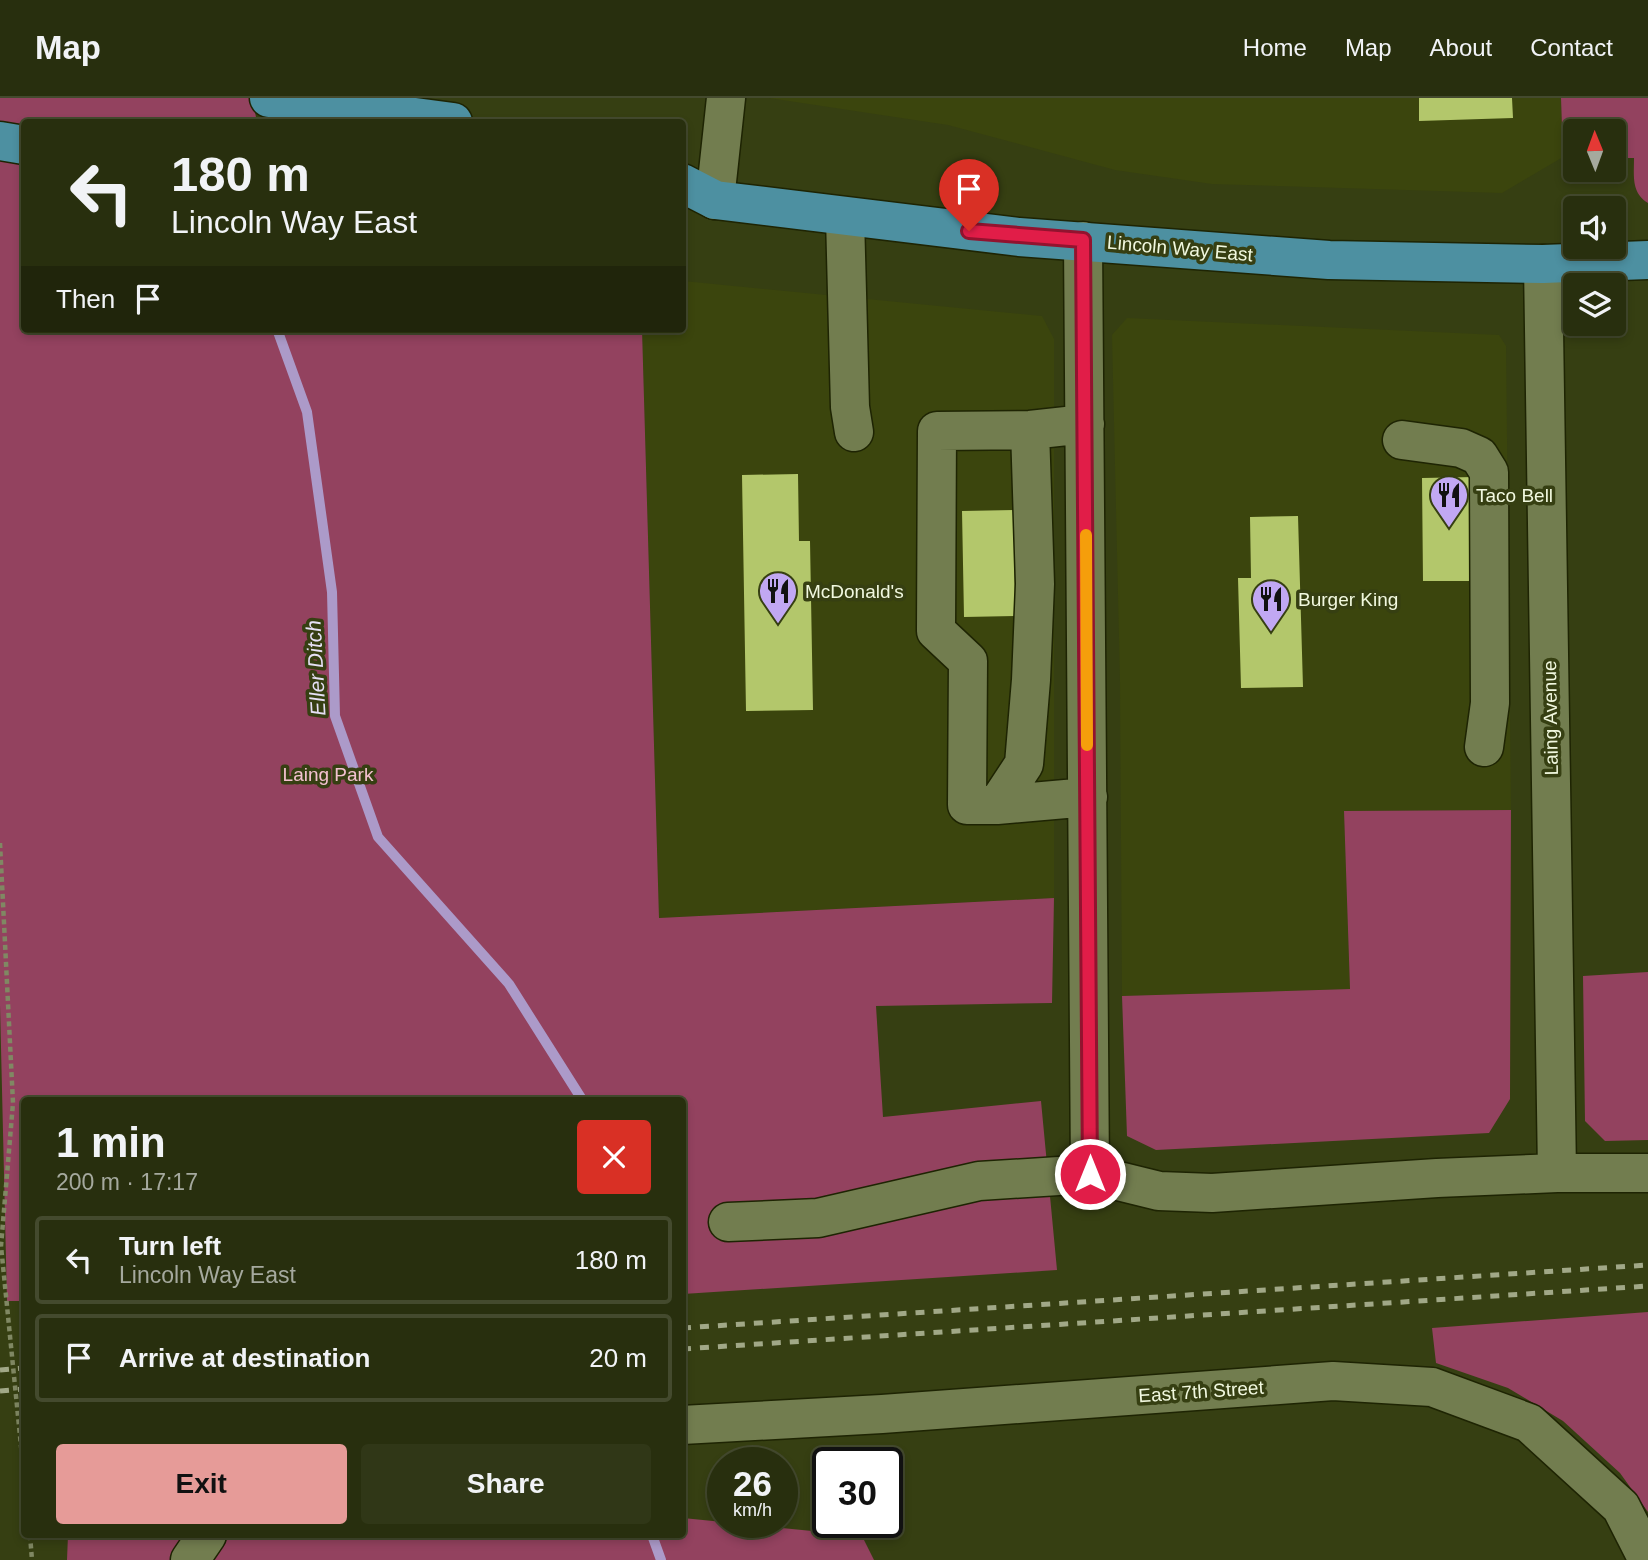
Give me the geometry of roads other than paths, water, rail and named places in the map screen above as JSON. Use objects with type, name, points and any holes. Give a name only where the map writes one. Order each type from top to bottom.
[{"type":"main road","points":[[270,98],[430,119]]},
{"type":"main road","points":[[0,141],[21,144]]},
{"type":"main road","name":"Lincoln Way East","points":[[693,199],[1019,237],[1329,260],[1543,264],[1648,260]]},
{"type":"street","points":[[693,199],[726,98]]},
{"type":"street","points":[[845,217],[850,407],[854,432]]},
{"type":"street","points":[[1083,240],[1090,1174]]},
{"type":"street","name":"Laing Avenue","points":[[1543,264],[1557,1173]]},
{"type":"street","points":[[1085,424],[1030,430],[937,431],[936,631],[968,661],[967,805],[1088,797]]},
{"type":"street","points":[[998,805],[1024,764],[1035,584],[1030,430]]},
{"type":"street","points":[[1402,440],[1461,448],[1479,456],[1489,472],[1490,703],[1484,747]]},
{"type":"street","points":[[728,1222],[818,1218],[979,1181],[1090,1174],[1158,1191],[1212,1193],[1437,1178],[1557,1173],[1648,1173]]},
{"type":"street","name":"East 7th Street","points":[[686,1425],[882,1414],[1333,1381],[1432,1387],[1529,1423],[1621,1507],[1648,1560]]},
{"type":"street","points":[[190,1560],[205,1538]]},
{"type":"waterway","name":"Eller Ditch","points":[[278,333],[307,412],[332,592],[335,716],[378,837],[509,984],[580,1097]]},
{"type":"waterway","name":"Eller Ditch","points":[[653,1538],[661,1560]]},
{"type":"railway","points":[[686,1328],[1648,1265]]},
{"type":"railway","points":[[686,1349],[1648,1286]]},
{"type":"railway","points":[[0,1370],[21,1368]]},
{"type":"railway","points":[[0,1391],[21,1389]]},
{"type":"place","name":"Taco Bell","points":[[1449,529]]},
{"type":"place","name":"McDonald's","points":[[778,625]]},
{"type":"place","name":"Burger King","points":[[1271,633]]},
{"type":"park label","name":"Laing Park","points":[[328,774]]}]
